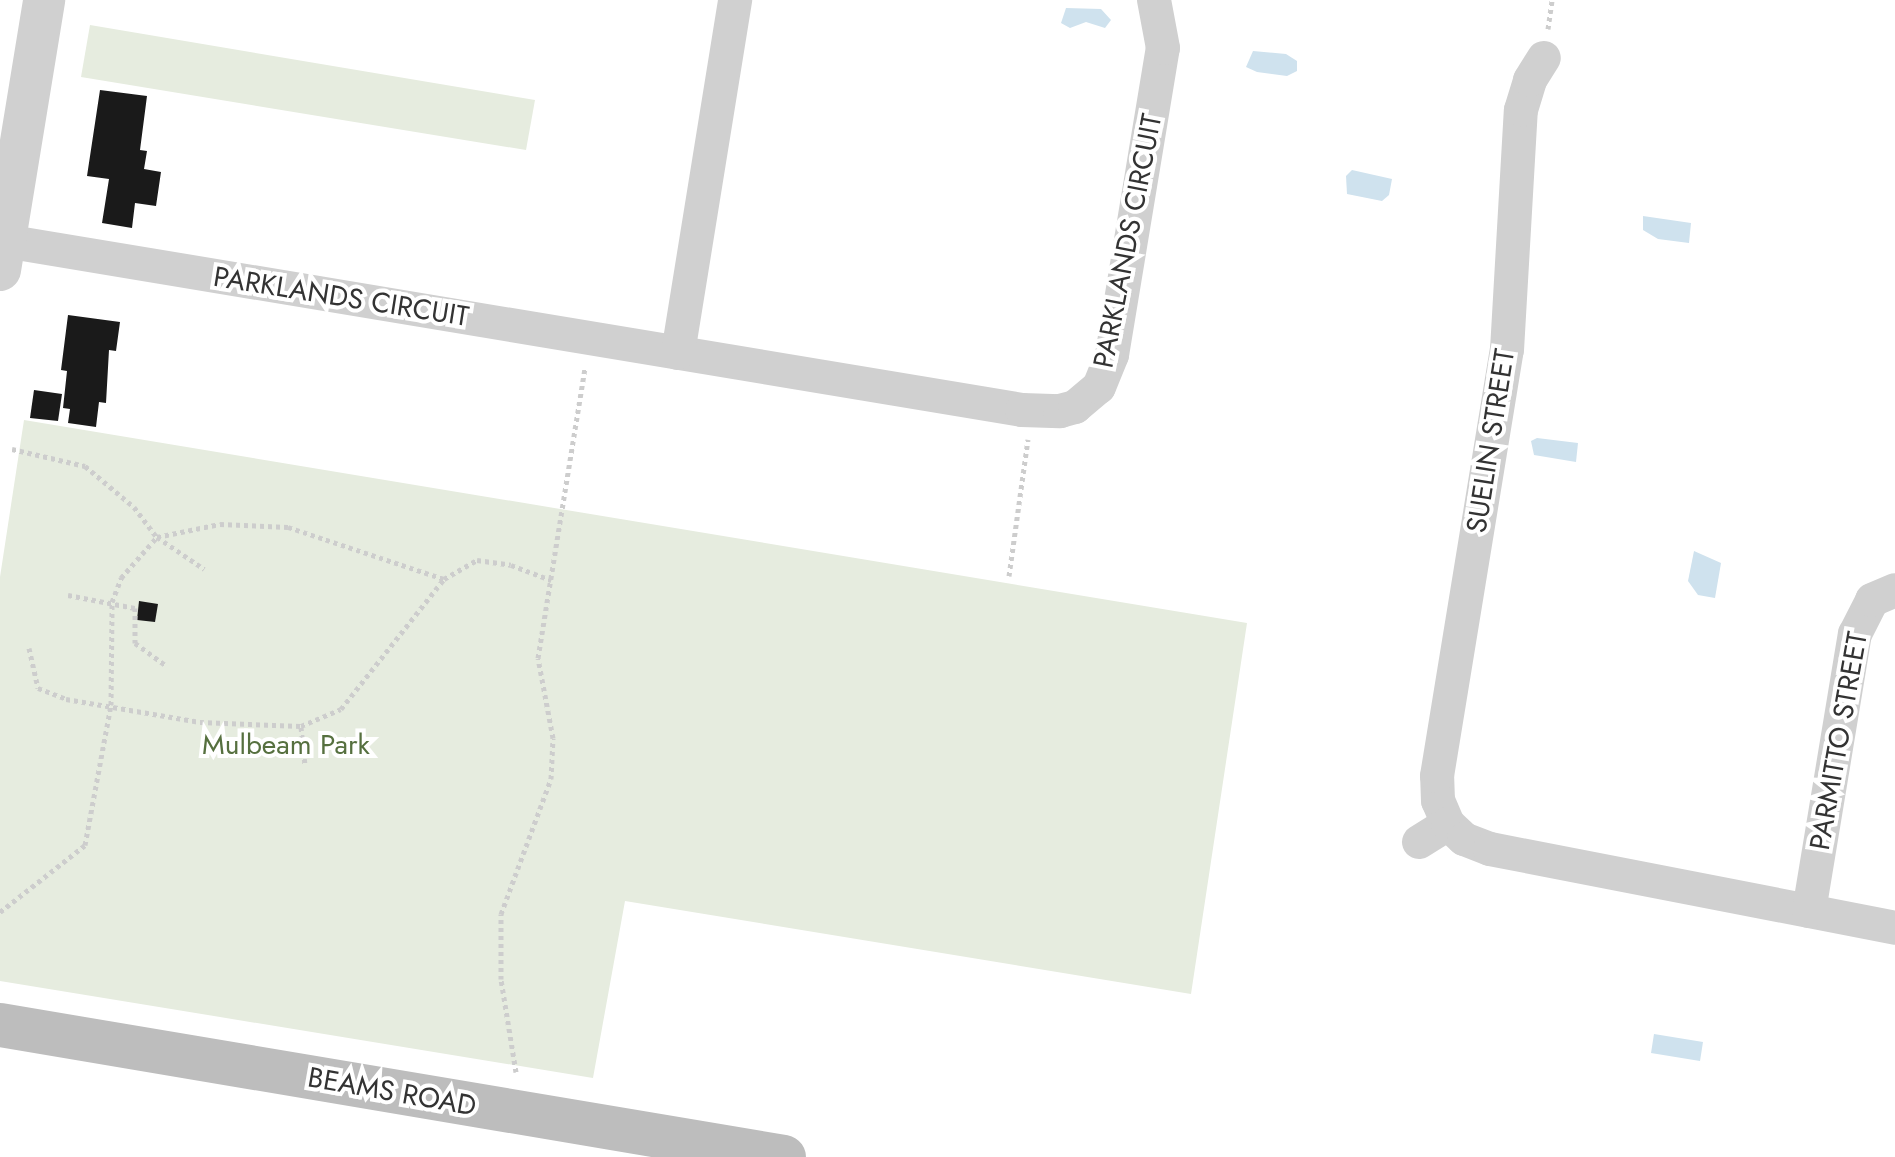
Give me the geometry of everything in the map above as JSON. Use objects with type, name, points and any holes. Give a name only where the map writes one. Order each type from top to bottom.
[{"type":"main road","name":"BEAMS ROAD","points":[[0,1025],[784,1157]]},
{"type":"street","points":[[2,255],[44,0]]},
{"type":"street","points":[[678,353],[735,0]]},
{"type":"street","name":"PARKLANDS CIRCUIT","points":[[2,255],[590,338],[1031,411],[1060,411],[1089,397],[1112,355],[1163,48],[1154,0]]},
{"type":"street","name":"SUELIN STREET","points":[[1448,824],[1438,801],[1437,776],[1507,350],[1521,110],[1530,80],[1544,58]]},
{"type":"street","name":"PARMITTO STREET","points":[[1809,911],[1859,619],[1872,600],[1895,590]]},
{"type":"street","points":[[1419,842],[1448,824],[1464,839],[1490,849],[1895,928]]},
{"type":"path","points":[[516,1072],[501,979],[501,914],[551,779],[553,738],[538,658],[590,338]]},
{"type":"path","points":[[1009,576],[1031,411]]},
{"type":"path","points":[[12,449],[85,466],[134,507],[157,537],[204,569]]},
{"type":"path","points":[[0,912],[85,845],[111,705],[112,602],[121,578],[157,537],[220,524],[288,527],[444,579]]},
{"type":"path","points":[[29,648],[38,688],[66,699],[200,722],[301,726],[341,709],[444,579],[477,560],[511,565],[551,580]]},
{"type":"path","points":[[68,595],[135,608],[135,643],[165,665]]},
{"type":"path","points":[[301,726],[305,766]]},
{"type":"green space","points":[[90,25],[535,100],[526,150],[81,77]]},
{"type":"green space","name":"Mulbeam Park","points":[[24,420],[1247,623],[1191,994],[625,901],[593,1078],[0,981],[0,577]]},
{"type":"water","points":[[1066,8],[1101,9],[1111,20],[1105,28],[1086,22],[1070,28],[1061,23]]},
{"type":"water","points":[[1253,51],[1286,54],[1297,61],[1297,71],[1287,76],[1257,72],[1246,67]]},
{"type":"water","points":[[1352,170],[1392,179],[1389,195],[1382,201],[1347,194],[1346,176]]},
{"type":"water","points":[[1643,216],[1691,223],[1689,243],[1658,239],[1643,230]]},
{"type":"water","points":[[1537,438],[1578,443],[1576,462],[1534,455],[1531,441]]},
{"type":"water","points":[[1694,551],[1721,563],[1715,598],[1698,595],[1688,581]]},
{"type":"water","points":[[1654,1034],[1703,1042],[1700,1061],[1651,1053]]},
{"type":"building","points":[[100,90],[147,96],[140,150],[147,151],[144,169],[161,172],[156,206],[135,203],[132,228],[102,223],[109,179],[87,176]]},
{"type":"building","points":[[68,315],[120,322],[116,351],[109,350],[106,403],[99,402],[96,427],[68,423],[70,409],[63,408],[67,371],[61,370]]},
{"type":"building","points":[[34,390],[62,394],[58,421],[30,418]]},
{"type":"building","points":[[139,601],[158,604],[155,622],[137,620]]}]
